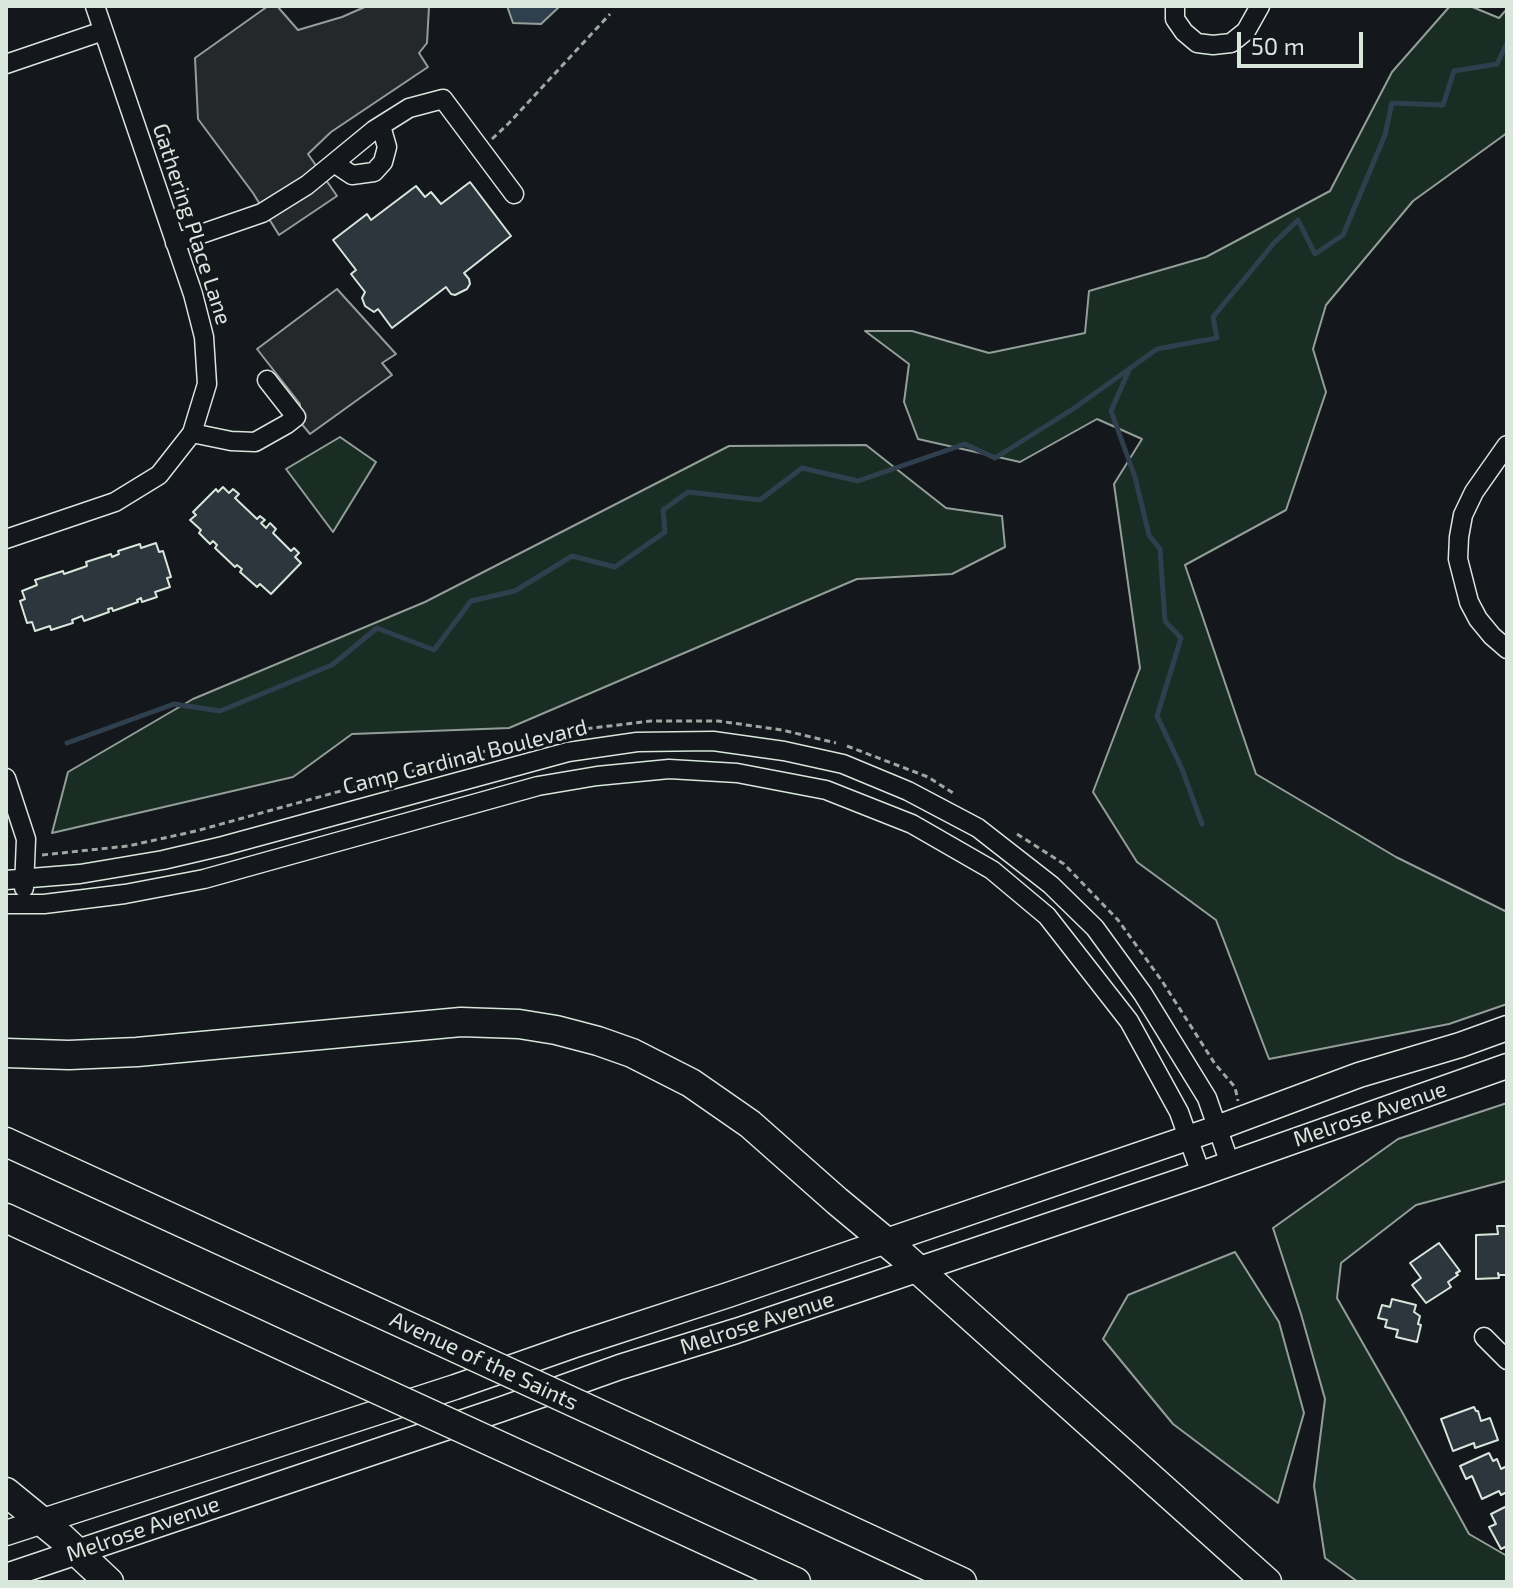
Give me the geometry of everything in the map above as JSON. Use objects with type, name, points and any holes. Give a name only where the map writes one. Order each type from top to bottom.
[{"type":"highway","points":[[6,1053],[69,1055],[137,1052],[461,1022],[519,1024],[556,1030],[632,1053],[691,1083],[750,1124],[886,1241],[1267,1582]]},
{"type":"highway","name":"Avenue of the Saints","points":[[6,1142],[962,1582]]},
{"type":"highway","points":[[6,1218],[796,1582]]},
{"type":"highway","points":[[6,1492],[109,1582]]},
{"type":"main road","name":"Melrose Avenue","points":[[6,1533],[382,1411],[1189,1138],[1359,1075],[1507,1028]]},
{"type":"main road","name":"Melrose Avenue","points":[[6,1576],[1201,1174],[1507,1066]]},
{"type":"street","name":"Gathering Place Lane","points":[[6,539],[115,502],[159,475],[192,433],[207,384],[204,337],[193,294],[95,6]]},
{"type":"street","points":[[1175,6],[1175,19],[1184,32],[1197,43],[1213,45],[1231,43],[1246,31],[1260,6]]},
{"type":"street","points":[[6,64],[103,31]]},
{"type":"street","points":[[175,243],[262,213],[307,185],[381,126],[409,108],[443,99],[514,194]]},
{"type":"street","points":[[334,163],[352,175],[374,172],[383,162],[387,147],[381,126]]},
{"type":"street","points":[[192,433],[231,441],[255,442],[287,424],[296,417],[267,380]]},
{"type":"street","points":[[1507,445],[1498,468],[1474,492],[1463,515],[1458,559],[1469,602],[1478,619],[1507,649]]},
{"type":"street","name":"Camp Cardinal Boulevard","points":[[15,879],[80,874],[163,860],[568,752],[637,742],[713,741],[784,751],[843,764],[908,791],[978,828],[1051,885],[1095,928],[1143,994],[1207,1098],[1230,1164]]},
{"type":"street","name":"Camp Cardinal Boulevard","points":[[15,904],[44,904],[125,894],[204,879],[538,786],[597,776],[669,769],[737,773],[826,790],[912,824],[992,870],[1047,916],[1129,1021],[1179,1112],[1201,1174]]},
{"type":"street","points":[[6,778],[26,839],[25,857],[15,879],[15,904]]},
{"type":"street","points":[[1484,1337],[1507,1360]]},
{"type":"path","points":[[481,150],[610,14]]},
{"type":"path","points":[[25,857],[141,843],[196,831],[500,747],[576,730],[651,721],[718,721],[782,730],[837,743],[928,777],[953,793]]},
{"type":"path","points":[[1015,833],[1064,864],[1118,920],[1162,981],[1215,1064],[1235,1087],[1237,1095]]},
{"type":"green space","points":[[1450,6],[1470,6],[1499,18],[1507,9],[1507,133],[1413,201],[1326,305],[1313,349],[1326,392],[1286,510],[1185,565],[1256,774],[1396,857],[1507,912],[1507,1004],[1449,1024],[1269,1059],[1216,920],[1137,862],[1093,792],[1140,668],[1114,484],[1142,439],[1097,419],[1020,462],[918,439],[904,402],[909,364],[865,331],[912,331],[989,353],[1085,333],[1089,291],[1206,257],[1330,191],[1392,72]]},
{"type":"green space","points":[[340,437],[376,462],[333,532],[286,469]]},
{"type":"green space","points":[[866,445],[946,508],[1002,516],[1005,547],[952,574],[857,579],[509,728],[352,734],[293,777],[52,833],[68,772],[193,699],[425,602],[729,446]]},
{"type":"green space","points":[[1507,1103],[1507,1185],[1506,1181],[1416,1205],[1341,1263],[1337,1298],[1469,1534],[1507,1556],[1507,1582],[1358,1582],[1325,1558],[1314,1486],[1325,1399],[1273,1228],[1398,1139]]},
{"type":"green space","points":[[1235,1252],[1279,1322],[1304,1413],[1278,1503],[1173,1424],[1103,1339],[1128,1295]]},
{"type":"shaded area","points":[[268,6],[277,6],[298,30],[367,6],[429,6],[427,43],[419,53],[428,67],[331,132],[308,154],[337,196],[279,235],[253,193],[198,119],[195,58]]},
{"type":"shaded area","points":[[337,289],[396,354],[382,363],[392,375],[310,434],[300,422],[300,404],[257,349]]},
{"type":"water","points":[[507,6],[560,6],[541,24],[513,23]]},
{"type":"building","points":[[470,182],[511,236],[464,273],[470,284],[467,289],[455,295],[446,287],[392,328],[378,309],[374,312],[365,306],[362,298],[365,292],[351,274],[356,270],[333,240],[367,214],[371,220],[416,186],[425,197],[431,192],[441,204]]},
{"type":"building","points":[[223,487],[229,493],[233,489],[239,494],[235,498],[257,519],[260,516],[265,520],[261,523],[266,528],[270,523],[276,529],[273,533],[291,551],[294,548],[299,553],[295,557],[301,563],[271,594],[240,572],[242,569],[237,565],[235,567],[215,548],[217,545],[213,541],[210,544],[190,520],[196,515],[193,512],[216,489],[218,492]]},
{"type":"building","points":[[156,543],[159,552],[163,551],[171,577],[167,578],[170,587],[155,592],[157,597],[142,602],[141,598],[138,602],[113,611],[112,608],[108,609],[109,612],[84,621],[82,616],[72,620],[73,623],[51,630],[50,626],[35,631],[32,622],[27,623],[20,601],[25,599],[22,591],[37,585],[35,580],[63,571],[64,574],[87,566],[86,562],[111,554],[112,557],[119,554],[118,551],[140,544],[141,548]]},
{"type":"building","points":[[1497,1226],[1507,1226],[1507,1275],[1498,1273],[1499,1278],[1476,1279],[1476,1235],[1498,1234]]},
{"type":"building","points":[[1439,1243],[1460,1271],[1448,1282],[1451,1287],[1426,1303],[1412,1285],[1421,1278],[1410,1263]]},
{"type":"building","points":[[1392,1299],[1416,1305],[1414,1312],[1420,1316],[1418,1324],[1421,1325],[1417,1342],[1396,1337],[1398,1330],[1385,1327],[1387,1320],[1378,1318],[1382,1305],[1390,1307]]},
{"type":"building","points":[[1474,1407],[1481,1421],[1490,1418],[1498,1440],[1475,1448],[1474,1443],[1453,1451],[1441,1419]]},
{"type":"building","points":[[1489,1453],[1493,1461],[1497,1459],[1501,1469],[1507,1466],[1507,1492],[1501,1495],[1499,1491],[1482,1499],[1472,1476],[1466,1479],[1460,1466]]},
{"type":"building","points":[[1507,1506],[1507,1546],[1501,1549],[1489,1527],[1496,1524],[1491,1514]]},
{"type":"waterway","points":[[67,743],[174,704],[220,711],[332,665],[377,628],[434,650],[471,601],[515,591],[572,556],[615,567],[665,532],[663,510],[688,492],[760,500],[802,468],[858,481],[965,444],[995,458],[1073,409],[1157,349],[1217,338],[1213,317],[1274,243],[1298,220],[1315,254],[1343,235],[1385,135],[1392,103],[1443,105],[1454,71],[1497,64],[1507,43]]},
{"type":"waterway","points":[[1129,370],[1111,411],[1135,477],[1149,535],[1160,549],[1165,621],[1181,638],[1157,716],[1182,769],[1202,824]]}]
